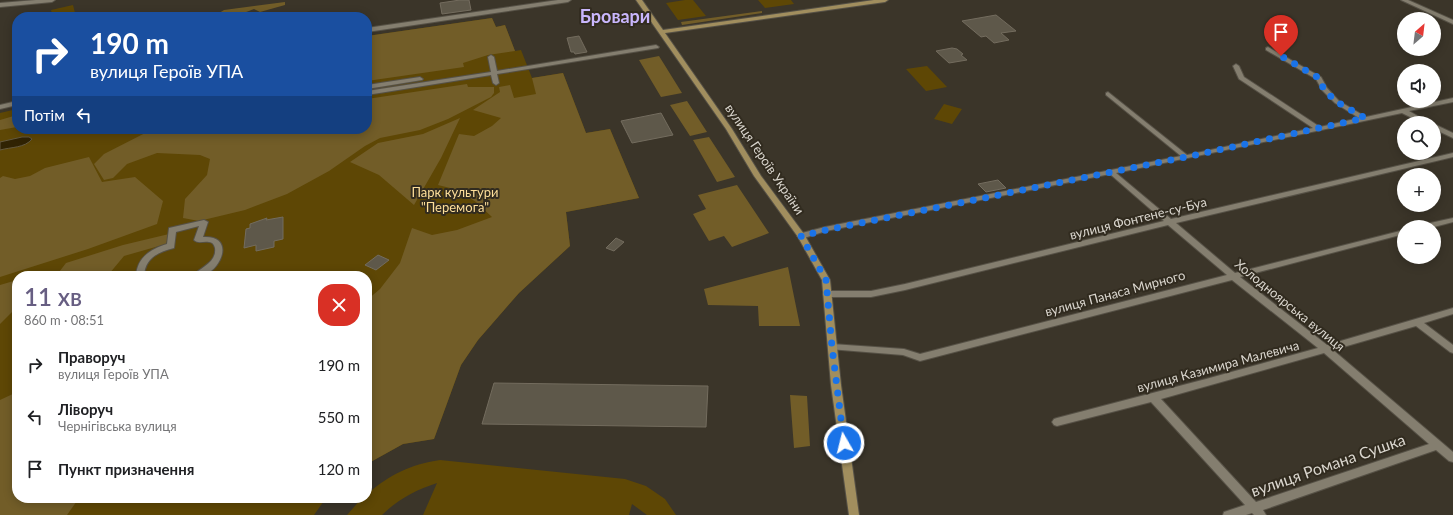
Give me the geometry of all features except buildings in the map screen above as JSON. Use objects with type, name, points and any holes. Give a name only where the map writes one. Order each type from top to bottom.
[{"type":"main road","name":"вулиця Героїв України","points":[[639,0],[729,129],[758,176],[801,236],[826,280],[832,347],[854,515]]},
{"type":"main road","points":[[662,32],[885,0]]},
{"type":"street","points":[[0,5],[52,0]]},
{"type":"street","points":[[372,29],[568,0]]},
{"type":"street","points":[[1404,0],[1453,22]]},
{"type":"street","points":[[372,86],[656,47]]},
{"type":"street","points":[[1268,48],[1319,78],[1324,90],[1337,102],[1365,118]]},
{"type":"street","points":[[491,57],[496,83]]},
{"type":"street","points":[[1236,66],[1241,78],[1319,129]]},
{"type":"street","points":[[372,92],[493,70]]},
{"type":"street","points":[[1108,94],[1186,157]]},
{"type":"street","points":[[801,236],[1186,157],[1453,100]]},
{"type":"street","points":[[0,107],[12,104]]},
{"type":"street","points":[[1403,111],[1413,116]]},
{"type":"street","points":[[1441,130],[1453,136]]},
{"type":"street","name":"вулиця Фонтене-су-Буа","points":[[827,294],[871,294],[905,287],[1453,155]]},
{"type":"street","name":"Холодноярська вулиця","points":[[1111,172],[1233,276],[1326,350],[1453,458]]},
{"type":"street","points":[[1441,223],[1453,220]]},
{"type":"street","points":[[140,271],[142,266],[152,254],[162,248],[171,246],[172,230],[204,222],[198,240],[208,238],[213,240],[217,243],[220,249],[219,256],[214,264],[204,271]]},
{"type":"street","name":"вулиця Панаса Мирного","points":[[832,347],[904,352],[920,358],[1397,234]]},
{"type":"street","name":"вулиця Казимира Малевича","points":[[1057,422],[1154,398],[1326,350],[1453,311]]},
{"type":"street","points":[[1417,322],[1453,350]]},
{"type":"street","points":[[1154,398],[1258,511]]},
{"type":"street","name":"вулиця Романа Сушка","points":[[1228,515],[1258,511],[1438,445]]},
{"type":"green space","points":[[693,0],[706,16],[678,20],[666,3]]},
{"type":"green space","points":[[758,0],[791,0],[794,4],[765,8]]},
{"type":"green space","points":[[73,5],[75,12],[52,12],[51,10]]},
{"type":"green space","name":"Парк культури \"Перемога\"","points":[[492,18],[496,27],[505,25],[515,51],[521,50],[532,78],[563,73],[586,133],[610,129],[639,198],[566,212],[570,246],[519,293],[478,340],[461,365],[434,439],[403,444],[372,461],[372,271],[12,271],[12,503],[322,503],[314,515],[0,515],[0,113],[12,110],[12,134],[372,134],[372,35]]},
{"type":"green space","points":[[927,66],[947,87],[926,91],[906,69]]},
{"type":"green space","points":[[944,104],[962,109],[952,124],[934,119]]},
{"type":"green space","points":[[440,460],[625,479],[646,486],[665,499],[676,515],[647,515],[632,504],[629,515],[423,515],[437,483],[394,504],[382,515],[347,515],[358,503],[372,503],[372,490],[384,481],[401,471]]},
{"type":"shaded area","points":[[285,2],[285,5],[260,12],[254,9],[246,12],[221,12],[224,10]]},
{"type":"shaded area","points":[[762,11],[762,13],[682,25],[681,22]]},
{"type":"shaded area","points":[[492,18],[496,27],[505,25],[515,51],[488,55],[463,63],[464,67],[372,80],[372,35]]},
{"type":"shaded area","points":[[659,56],[682,93],[661,97],[639,60]]},
{"type":"shaded area","points":[[563,73],[586,133],[610,129],[639,198],[566,212],[570,246],[519,293],[478,340],[461,365],[434,439],[403,444],[372,461],[372,296],[380,289],[400,263],[412,228],[432,235],[457,230],[492,217],[476,202],[458,190],[438,185],[459,134],[474,136],[492,126],[501,118],[473,110],[500,92],[499,87],[510,85],[514,98],[536,94],[532,78]]},
{"type":"shaded area","points":[[467,84],[468,87],[494,87],[494,93],[491,97],[448,119],[420,130],[380,138],[365,146],[329,171],[287,194],[245,210],[199,221],[183,218],[185,199],[207,175],[210,159],[200,155],[157,153],[127,164],[113,178],[104,180],[94,164],[104,154],[143,134],[372,134],[372,98]]},
{"type":"shaded area","points":[[687,101],[707,132],[690,136],[670,105]]},
{"type":"shaded area","points":[[12,116],[12,128],[0,130],[0,120]]},
{"type":"shaded area","points":[[460,118],[441,158],[414,205],[379,175],[350,162],[378,143],[423,134]]},
{"type":"shaded area","points":[[29,137],[32,139],[22,146],[0,150],[0,142]]},
{"type":"shaded area","points":[[709,137],[735,177],[717,182],[693,140]]},
{"type":"shaded area","points":[[89,157],[102,182],[135,177],[163,201],[157,224],[88,249],[19,271],[12,271],[12,273],[0,277],[0,178],[3,176],[15,179],[30,176],[45,168]]},
{"type":"shaded area","points":[[737,185],[769,233],[732,247],[724,236],[709,241],[693,214],[706,209],[698,195]]},
{"type":"shaded area","points":[[169,234],[166,244],[124,256],[112,271],[60,271],[66,263],[123,245]]},
{"type":"shaded area","points":[[788,267],[800,326],[759,326],[758,306],[708,305],[704,289]]},
{"type":"shaded area","points":[[12,281],[12,312],[0,324],[0,285]]},
{"type":"shaded area","points":[[12,394],[12,503],[75,503],[67,515],[0,515],[0,400]]},
{"type":"shaded area","points":[[790,395],[807,396],[810,446],[794,448]]},
{"type":"district","name":"Бровари","points":[[615,17]]},
{"type":"route","points":[[844,443],[836,385],[826,280],[801,236],[1186,157],[1365,118],[1337,102],[1324,90],[1319,78],[1281,56]]}]
